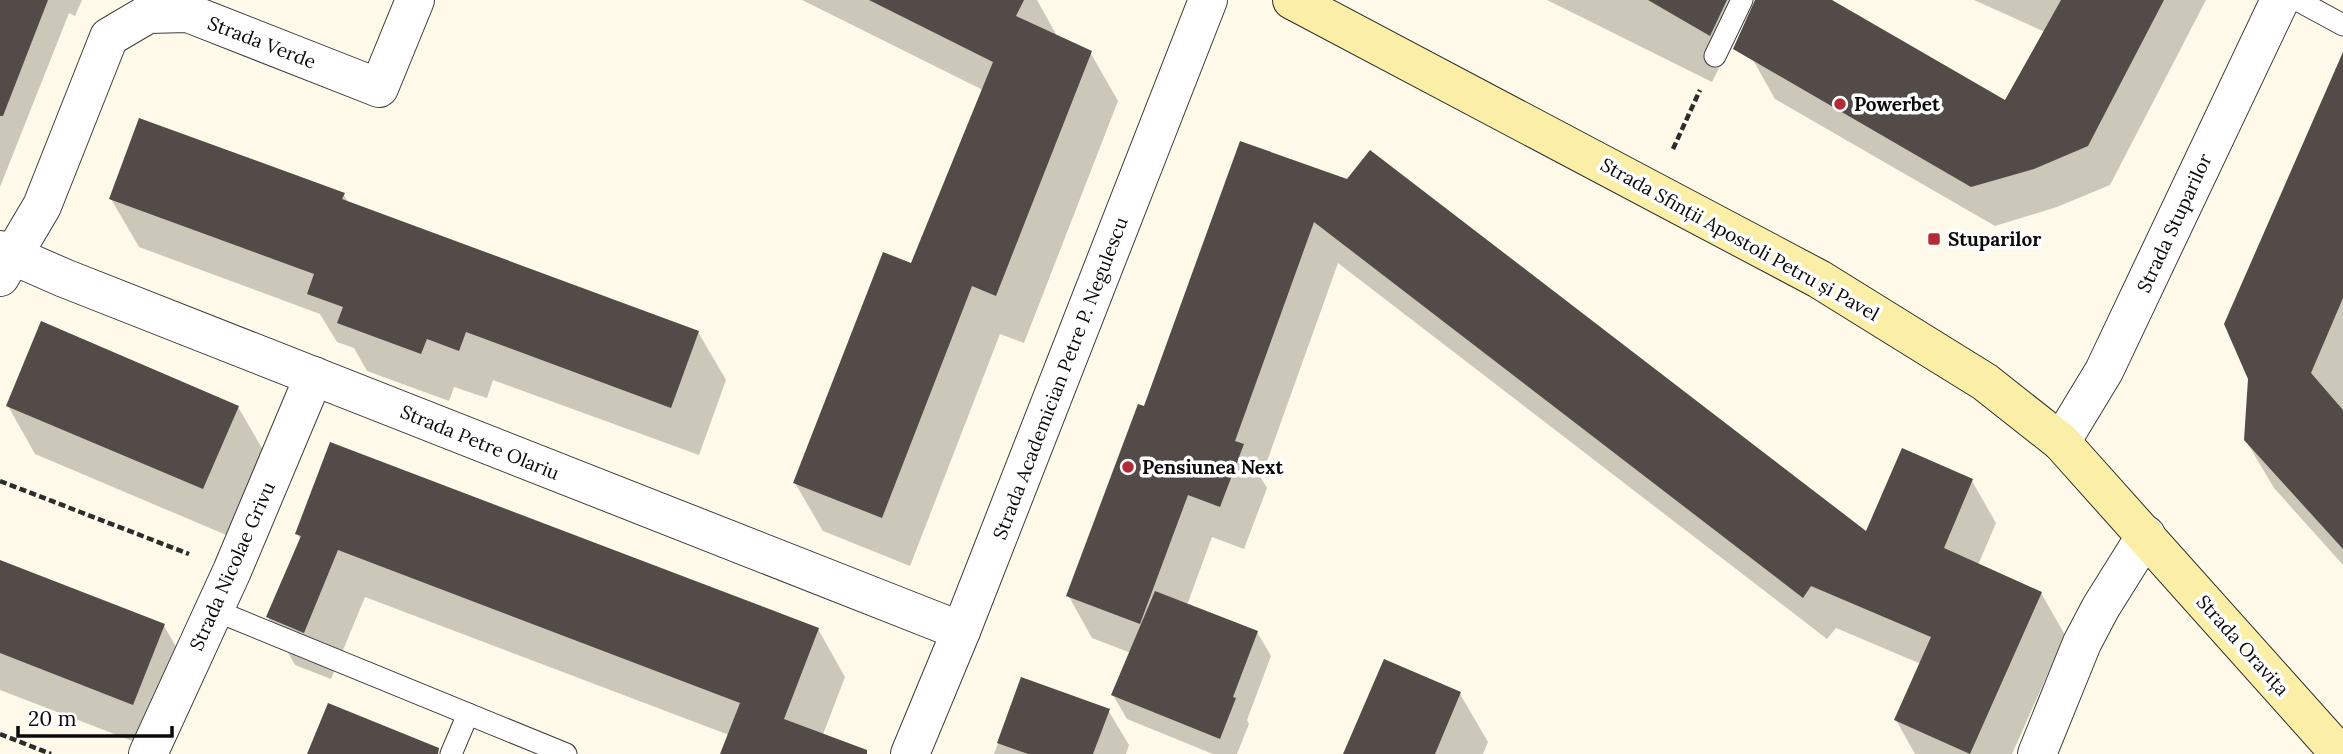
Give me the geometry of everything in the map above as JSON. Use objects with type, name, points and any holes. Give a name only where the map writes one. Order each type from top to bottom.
[{"type":"main road","name":"Strada Sfinții Apostoli Petru și Pavel","points":[[1292,0],[1819,279],[1959,364],[2061,442],[2146,536]]},
{"type":"main road","name":"Strada Oravița","points":[[2146,536],[2340,754]]},
{"type":"street","name":"Strada Verde","points":[[4,261],[42,206],[109,37],[148,14],[188,13],[379,88],[415,0]]},
{"type":"street","name":"Strada Academician Petre P. Negulescu","points":[[910,754],[961,631],[1208,0]]},
{"type":"street","name":"Strada Stuparilor","points":[[2061,442],[2104,371],[2280,0]]},
{"type":"street","name":"Strada Petre Olariu","points":[[4,261],[314,376],[961,631]]},
{"type":"street","name":"Strada Nicolae Grivu","points":[[148,754],[232,571],[314,376]]},
{"type":"street","points":[[2037,754],[2082,643],[2101,607],[2146,536]]},
{"type":"lane","points":[[1715,56],[1742,0]]},
{"type":"lane","points":[[2297,0],[2343,25]]},
{"type":"lane","points":[[214,610],[566,754]]},
{"type":"lane","points":[[452,754],[468,714]]},
{"type":"path","points":[[1654,191],[1715,56]]},
{"type":"path","points":[[0,481],[232,571]]},
{"type":"path","points":[[0,734],[51,754]]},
{"type":"building","points":[[0,0],[48,0],[3,116],[0,116]]},
{"type":"building","points":[[869,0],[1024,0],[1016,16],[1092,51],[996,296],[972,286],[882,518],[793,483],[883,252],[911,263],[993,62]]},
{"type":"building","points":[[1648,0],[1727,0],[1710,36]]},
{"type":"building","points":[[1755,0],[1832,0],[2005,100],[2061,0],[2164,0],[2088,146],[2034,169],[1971,187],[1733,49]]},
{"type":"building","points":[[2343,52],[2343,298],[2311,373],[2343,410],[2343,549],[2244,440],[2248,379],[2224,324]]},
{"type":"building","points":[[139,118],[345,193],[342,199],[699,331],[671,408],[466,332],[459,351],[427,339],[421,354],[337,323],[343,307],[307,294],[314,274],[109,199]]},
{"type":"building","points":[[1240,141],[1347,179],[1370,150],[1866,531],[1902,448],[1973,479],[1944,548],[2042,592],[1970,754],[1894,720],[1931,637],[1811,586],[1803,598],[1314,222],[1235,441],[1244,444],[1220,507],[1188,495],[1140,624],[1066,596],[1138,404],[1144,406]]},
{"type":"building","points":[[41,321],[239,406],[203,489],[6,406]]},
{"type":"building","points":[[330,442],[819,628],[784,719],[867,750],[867,754],[720,754],[740,703],[338,550],[304,633],[266,617],[301,536],[295,534]]},
{"type":"building","points":[[0,560],[165,624],[133,705],[0,653]]},
{"type":"building","points":[[1155,591],[1258,631],[1220,739],[1111,695]]},
{"type":"building","points":[[1384,659],[1461,692],[1435,754],[1343,754]]},
{"type":"building","points":[[1021,677],[1110,709],[1093,754],[1028,754],[997,743]]},
{"type":"building","points":[[328,703],[439,748],[438,754],[307,754]]},
{"type":"place","name":"Powerbet","points":[[1840,104]]},
{"type":"place","name":"Stuparilor","points":[[1934,239]]},
{"type":"place","name":"Pensiunea Next","points":[[1128,467]]}]
